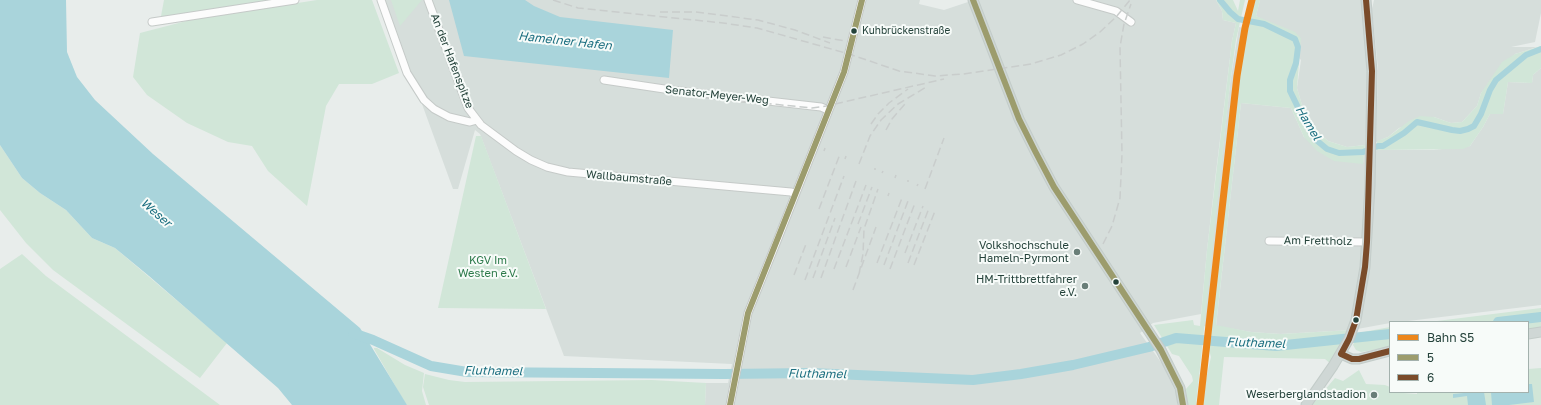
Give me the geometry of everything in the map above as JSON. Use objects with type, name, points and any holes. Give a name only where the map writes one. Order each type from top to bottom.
[{"type":"main road","points":[[973,0],[1019,119],[1035,151],[1054,187],[1162,350],[1180,388],[1183,405]]},
{"type":"main road","points":[[1306,405],[1343,350],[1352,332],[1365,267],[1371,148],[1372,71],[1366,0]]},
{"type":"main road","points":[[1529,334],[1541,332]]},
{"type":"main road","points":[[1343,350],[1352,359],[1360,359],[1389,351]]},
{"type":"street","points":[[152,22],[295,0]]},
{"type":"street","name":"An der Hafenspitze","points":[[381,0],[407,73],[424,100],[434,109],[449,116],[470,122],[477,120],[468,108],[428,0]]},
{"type":"street","points":[[730,405],[748,313],[844,72],[862,0]]},
{"type":"street","points":[[1077,0],[1116,11],[1131,22]]},
{"type":"street","name":"Senator-Meyer-Weg","points":[[604,80],[671,90],[821,107],[828,110]]},
{"type":"street","name":"Wallbaumstraße","points":[[477,120],[516,151],[531,160],[557,170],[791,192],[795,194]]},
{"type":"street","name":"Am Frettholz","points":[[1269,241],[1367,242]]},
{"type":"shaded area","points":[[384,0],[920,0],[919,4],[944,10],[974,0],[1216,0],[1222,11],[1223,20],[1236,23],[1232,41],[1215,180],[1201,314],[1153,323],[1140,333],[1163,365],[1177,395],[1177,405],[705,405],[706,383],[728,383],[732,364],[564,356],[480,134],[475,130],[458,189],[453,189]]},
{"type":"shaded area","points":[[1260,0],[1362,0],[1369,75],[1365,145],[1347,147],[1328,141],[1319,133],[1302,105],[1297,88],[1301,60],[1263,20],[1256,16]]},
{"type":"shaded area","points":[[1374,0],[1541,0],[1541,13],[1535,42],[1511,47],[1537,47],[1515,54],[1481,93],[1477,106],[1462,122],[1451,123],[1434,117],[1399,128],[1388,137],[1376,142],[1378,69],[1372,9]]},
{"type":"shaded area","points":[[1239,27],[1247,29],[1238,85],[1210,327],[1203,326],[1230,84]]},
{"type":"shaded area","points":[[1541,68],[1541,305],[1408,321],[1389,321],[1389,323],[1352,330],[1280,334],[1251,332],[1216,326],[1241,103],[1291,108],[1304,137],[1363,163],[1364,154],[1377,150],[1433,150],[1470,146],[1490,114],[1503,114],[1508,82],[1532,83],[1533,75]]},
{"type":"green space","points":[[164,0],[271,0],[173,16],[161,16]]},
{"type":"green space","points":[[317,0],[372,0],[399,73],[372,84],[339,84],[326,106],[307,206],[268,171],[252,146],[228,142],[187,123],[147,95],[133,77],[140,33],[194,19]]},
{"type":"green space","points":[[391,0],[422,0],[400,26]]},
{"type":"green space","points":[[1216,0],[1233,0],[1238,11],[1240,0],[1245,0],[1236,40],[1230,84],[1196,405],[1187,405],[1186,389],[1193,381],[1192,376],[1179,356],[1172,354],[1154,325],[1193,320],[1194,325],[1200,326],[1207,250],[1232,41],[1236,23],[1223,20],[1222,11]]},
{"type":"green space","points":[[1254,0],[1260,0],[1256,16],[1295,32],[1301,38],[1297,88],[1302,105],[1319,133],[1328,141],[1347,147],[1365,145],[1363,164],[1334,161],[1317,151],[1304,137],[1291,108],[1241,103],[1216,325],[1251,332],[1280,334],[1352,330],[1333,366],[1325,359],[1224,357],[1219,405],[1203,405],[1206,379],[1211,357],[1208,346],[1238,85],[1244,41]]},
{"type":"green space","points":[[1541,46],[1541,68],[1533,75],[1532,83],[1508,82],[1503,114],[1490,114],[1470,146],[1463,149],[1377,150],[1377,141],[1388,137],[1409,121],[1420,116],[1434,117],[1451,123],[1462,122],[1477,106],[1481,93],[1502,62],[1515,54]]},
{"type":"green space","name":"KGV Im Westen e.V.","points":[[476,136],[481,136],[546,309],[438,308]]},
{"type":"green space","points":[[0,145],[22,178],[40,193],[66,210],[92,238],[115,248],[227,343],[200,378],[53,270],[26,243],[0,210]]},
{"type":"green space","points":[[22,254],[46,276],[220,405],[0,405],[0,269]]},
{"type":"green space","points":[[1541,308],[1541,329],[1529,330],[1529,321],[1437,321]]},
{"type":"green space","points":[[1389,327],[1389,347],[1361,352],[1356,350],[1353,345],[1358,333]]},
{"type":"green space","points":[[374,348],[377,348],[405,365],[424,373],[422,391],[426,405],[407,405],[405,403]]},
{"type":"green space","points":[[1541,368],[1541,405],[1312,405],[1335,378],[1343,381],[1359,370],[1366,384],[1385,385],[1389,387],[1389,393],[1417,394],[1529,393],[1529,369]]},
{"type":"green space","points":[[425,374],[465,382],[652,380],[706,383],[705,405],[429,405],[423,387]]},
{"type":"water","name":"Weser","points":[[0,0],[66,0],[67,52],[77,77],[95,100],[153,154],[360,328],[407,405],[292,405],[278,388],[149,276],[115,248],[92,238],[66,210],[40,193],[22,178],[0,145]]},
{"type":"water","name":"Hamelner Hafen","points":[[449,0],[525,0],[534,6],[560,17],[673,30],[669,78],[464,56]]},
{"type":"water","points":[[1529,384],[1532,384],[1534,402],[1509,405],[1492,405],[1491,393],[1529,393]]},
{"type":"water","points":[[1484,393],[1486,405],[1468,405],[1467,396],[1453,398],[1453,394]]},
{"type":"waterway","name":"Hamel","points":[[1220,0],[1238,19],[1264,24],[1295,39],[1298,47],[1296,63],[1290,80],[1290,91],[1315,139],[1327,149],[1339,153],[1363,152],[1378,146],[1383,146],[1404,133],[1417,122],[1460,131],[1474,126],[1496,80],[1526,55],[1541,49]]},
{"type":"waterway","name":"Fluthamel","points":[[1507,321],[1541,317]]},
{"type":"waterway","name":"Fluthamel","points":[[353,333],[373,340],[431,366],[467,372],[724,374],[811,373],[973,380],[1073,365],[1149,347],[1176,338],[1276,346],[1389,334]]},
{"type":"railway","points":[[553,0],[578,8],[757,28],[849,54],[899,71],[935,76],[963,74],[1031,64],[1061,55],[1083,44],[1100,32],[1116,17],[1130,0]]},
{"type":"railway","points":[[1103,244],[1112,226],[1120,198],[1122,154],[1120,47],[1124,24],[1131,4]]},
{"type":"railway","points":[[660,12],[696,12],[758,20],[795,30],[830,43]]},
{"type":"railway","points":[[823,37],[845,41]]},
{"type":"railway","points":[[692,96],[812,108],[944,79]]},
{"type":"railway","points":[[859,164],[870,136],[881,120],[898,104],[928,86]]},
{"type":"railway","points":[[871,124],[889,103],[908,89]]},
{"type":"railway","points":[[886,130],[892,119],[905,104]]},
{"type":"railway","points":[[925,189],[944,138]]},
{"type":"railway","points":[[819,209],[840,154]]},
{"type":"railway","points":[[805,280],[844,176]]},
{"type":"railway","points":[[821,278],[856,181]]},
{"type":"railway","points":[[834,269],[866,185]]},
{"type":"railway","points":[[858,224],[872,187]]},
{"type":"railway","points":[[859,274],[863,254],[864,229],[878,189]]},
{"type":"railway","points":[[877,263],[902,198]]},
{"type":"railway","points":[[884,265],[908,201]]},
{"type":"railway","points":[[890,269],[915,203]]},
{"type":"railway","points":[[905,253],[923,206]]},
{"type":"railway","points":[[908,263],[929,208]]},
{"type":"railway","points":[[914,265],[935,211]]},
{"type":"railway","points":[[813,278],[835,218]]},
{"type":"railway","points":[[846,267],[861,227]]},
{"type":"railway","points":[[853,290],[876,227]]},
{"type":"railway","points":[[794,275],[806,244]]},
{"type":"rail line","name":"S5","points":[[1200,405],[1237,76],[1245,28],[1252,0]]},
{"type":"transit line","name":"5","points":[[730,405],[748,313],[844,72],[862,0]]},
{"type":"transit line","name":"5","points":[[973,0],[1019,119],[1035,151],[1054,187],[1161,350],[1180,388],[1183,405]]},
{"type":"transit line","name":"6","points":[[1366,0],[1372,71],[1367,242],[1365,267],[1356,320],[1349,339],[1341,354],[1352,359],[1359,359],[1389,351]]},
{"type":"place","name":"Kuhbrückenstraße","points":[[854,31]]},
{"type":"place","name":"Volkshochschule Hameln-Pyrmont","points":[[1077,252]]},
{"type":"place","name":"HM-Trittbrettfahrer e.V.","points":[[1085,286]]},
{"type":"place","name":"Weserberglandstadion","points":[[1374,395]]}]
